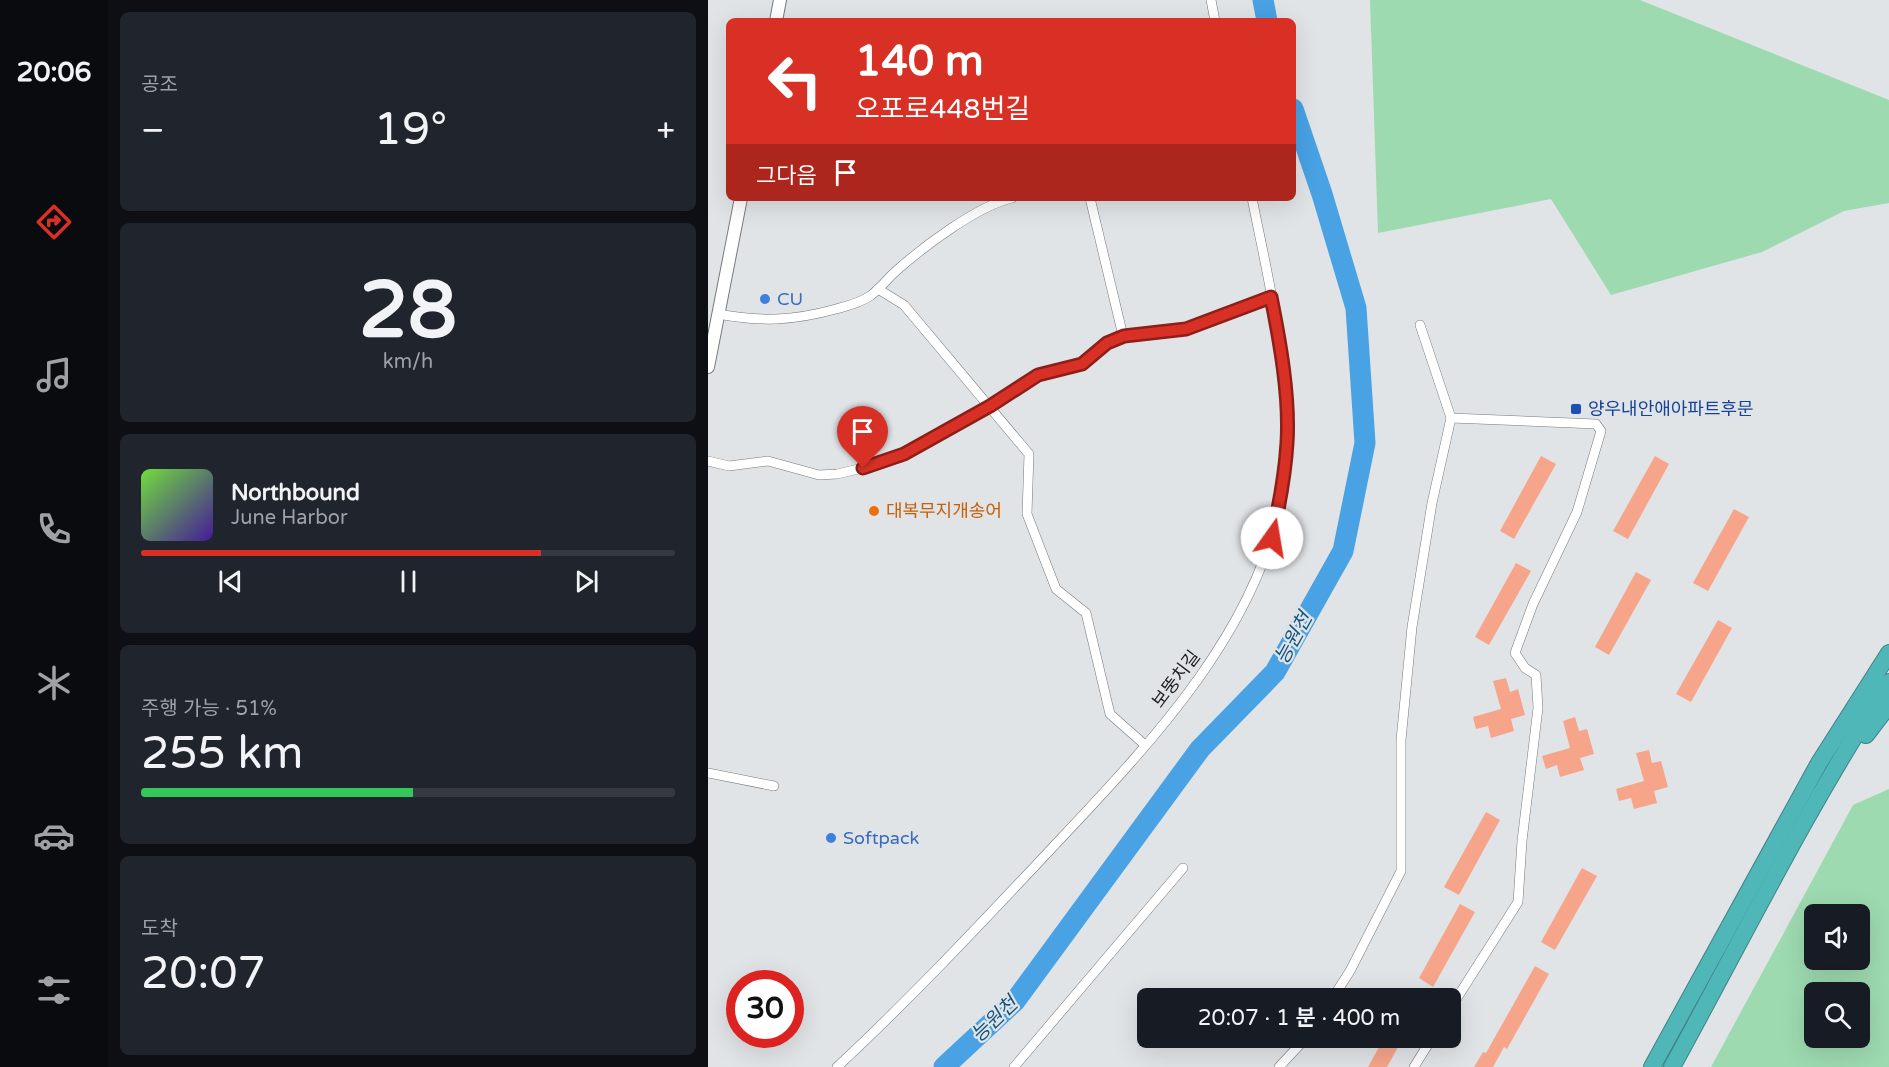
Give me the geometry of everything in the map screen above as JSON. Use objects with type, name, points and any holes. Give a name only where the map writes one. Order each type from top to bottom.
[{"type":"highway","points":[[1652,1067],[1819,763],[1889,653]]},
{"type":"highway","points":[[1672,1067],[1820,795],[1889,682]]},
{"type":"highway","points":[[1820,795],[1889,705]]},
{"type":"street","points":[[777,18],[780,0]]},
{"type":"street","points":[[708,367],[740,201]]},
{"type":"street","points":[[718,314],[751,320],[792,318],[853,304],[868,297],[895,271],[955,227],[1000,201]]},
{"type":"street","points":[[1091,201],[1124,336]]},
{"type":"street","name":"보뚱치길","points":[[837,1067],[973,933],[1145,745],[1213,658],[1254,582],[1272,538],[1282,492],[1287,440],[1280,342],[1252,201]]},
{"type":"street","points":[[878,289],[904,305],[1029,454],[1027,514],[1056,589],[1086,613],[1110,714],[1145,745]]},
{"type":"street","points":[[708,461],[729,466],[768,461],[819,475],[837,474],[863,468],[904,454],[990,406],[1038,375],[1082,364],[1107,343],[1124,336],[1186,329],[1271,297]]},
{"type":"street","points":[[1339,988],[1401,871],[1401,740],[1412,627],[1432,503],[1451,418],[1420,325]]},
{"type":"street","points":[[1451,418],[1596,424],[1601,431],[1577,512],[1533,604],[1515,653],[1525,668],[1536,675],[1538,708],[1522,841],[1518,902],[1461,992]]},
{"type":"street","points":[[708,773],[774,786]]},
{"type":"street","points":[[1014,1067],[1183,868]]},
{"type":"street","points":[[1279,1067],[1298,1048]]},
{"type":"street","points":[[1414,1067],[1426,1048]]},
{"type":"green space","points":[[1370,0],[1640,0],[1889,100],[1889,203],[1844,211],[1762,252],[1611,295],[1551,199],[1378,233]]},
{"type":"green space","points":[[1889,789],[1889,1067],[1711,1067],[1853,805]]},
{"type":"building","points":[[1541,456],[1556,464],[1514,539],[1500,531]]},
{"type":"building","points":[[1655,456],[1669,464],[1628,539],[1613,531]]},
{"type":"building","points":[[1734,509],[1749,517],[1708,591],[1693,583]]},
{"type":"building","points":[[1516,563],[1531,571],[1489,645],[1475,637]]},
{"type":"building","points":[[1636,572],[1651,580],[1609,655],[1595,647]]},
{"type":"building","points":[[1718,620],[1732,628],[1691,702],[1676,694]]},
{"type":"building","points":[[1506,678],[1510,692],[1518,689],[1525,715],[1511,719],[1514,731],[1491,738],[1488,726],[1476,729],[1473,717],[1501,709],[1493,681]]},
{"type":"building","points":[[1575,717],[1579,731],[1587,729],[1594,754],[1580,758],[1584,770],[1560,777],[1557,765],[1546,769],[1542,756],[1570,748],[1563,721]]},
{"type":"building","points":[[1649,750],[1652,763],[1661,761],[1668,787],[1654,791],[1657,803],[1634,809],[1631,798],[1619,801],[1616,789],[1644,781],[1636,753]]},
{"type":"building","points":[[1486,812],[1500,820],[1459,895],[1444,887]]},
{"type":"building","points":[[1582,868],[1597,876],[1555,950],[1541,942]]},
{"type":"building","points":[[1460,904],[1475,912],[1433,987],[1419,978]]},
{"type":"building","points":[[1535,966],[1549,974],[1507,1049],[1504,1047],[1493,1067],[1474,1067],[1483,1052],[1486,1053]]},
{"type":"building","points":[[1378,1048],[1397,1048],[1387,1067],[1368,1067]]},
{"type":"waterway","name":"능원천","points":[[1263,0],[1266,18]]},
{"type":"waterway","name":"능원천","points":[[944,1067],[1015,1001],[1200,749],[1275,672],[1343,551],[1365,443],[1356,308],[1322,194],[1296,118]]},
{"type":"place","name":"CU","points":[[765,299]]},
{"type":"place","name":"양우내안애아파트후문","points":[[1576,409]]},
{"type":"place","name":"대복무지개송어","points":[[874,511]]},
{"type":"place","name":"Softpack","points":[[831,838]]},
{"type":"route","points":[[863,468],[904,454],[990,406],[1038,375],[1082,364],[1107,343],[1124,336],[1186,329],[1271,297],[1280,342],[1287,440],[1282,492],[1272,538]]}]
